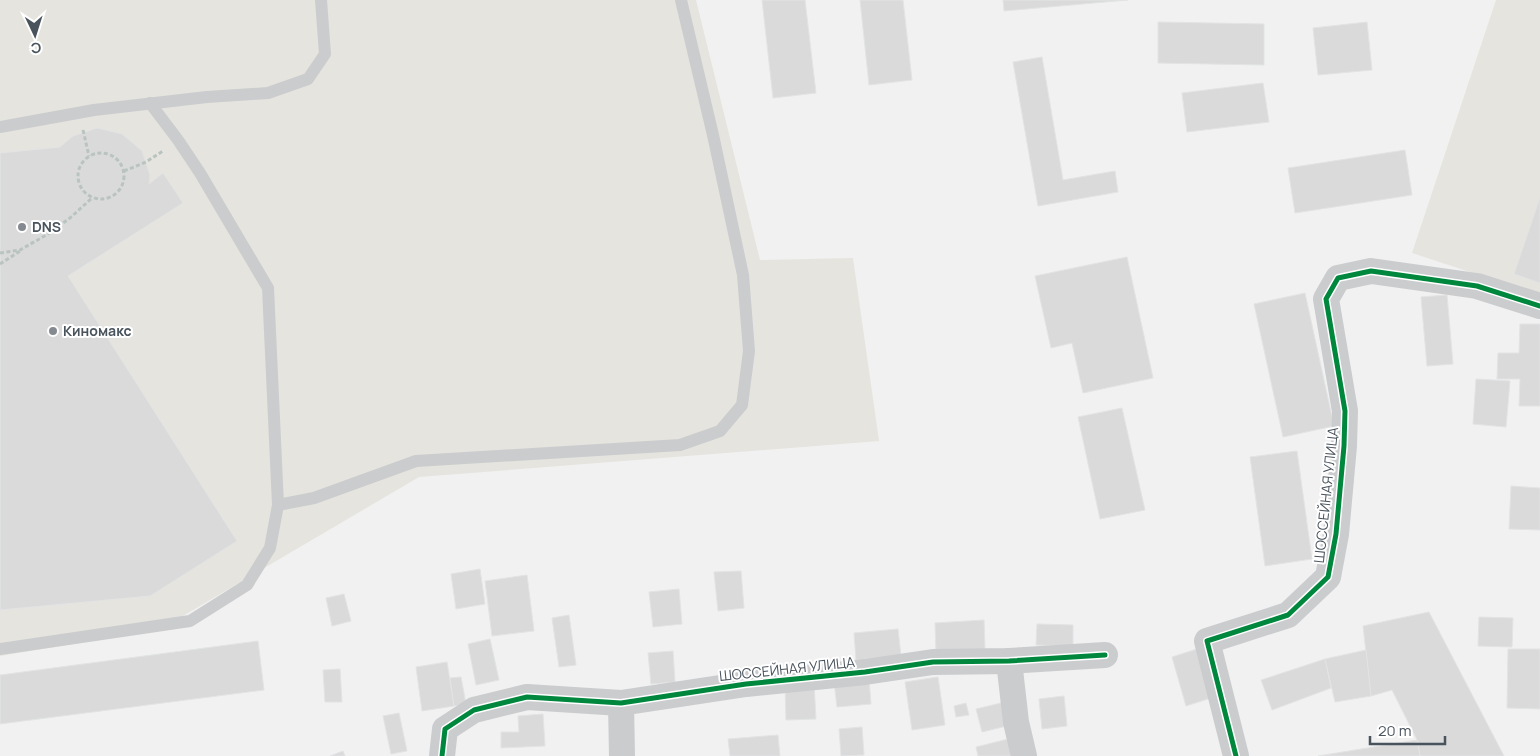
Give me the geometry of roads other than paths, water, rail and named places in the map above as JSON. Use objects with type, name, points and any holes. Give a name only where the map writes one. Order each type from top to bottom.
[{"type":"street","name":"ШОССЕЙНАЯ УЛИЦА","points":[[1236,756],[1207,642],[1288,615],[1328,578],[1336,534],[1344,446],[1345,411],[1326,299],[1338,278],[1371,271],[1477,286],[1540,306]]},
{"type":"street","name":"ШОССЕЙНАЯ УЛИЦА","points":[[442,756],[445,729],[474,710],[527,697],[621,703],[746,684],[866,672],[933,662],[1009,661],[1105,655]]},
{"type":"street","points":[[1009,661],[1016,722],[1024,756]]},
{"type":"street","points":[[621,703],[622,756]]},
{"type":"lane","points":[[0,127],[94,110],[150,103],[268,93],[308,79],[325,54],[321,0]]},
{"type":"lane","points":[[278,505],[314,498],[416,461],[680,445],[720,431],[742,405],[749,351],[743,275],[713,135],[681,0]]},
{"type":"lane","points":[[0,649],[190,621],[247,585],[270,548],[278,505],[268,288],[228,218],[178,140],[150,103]]},
{"type":"place","name":"DNS","points":[[22,227]]},
{"type":"place","name":"Киномакс","points":[[53,331]]}]
